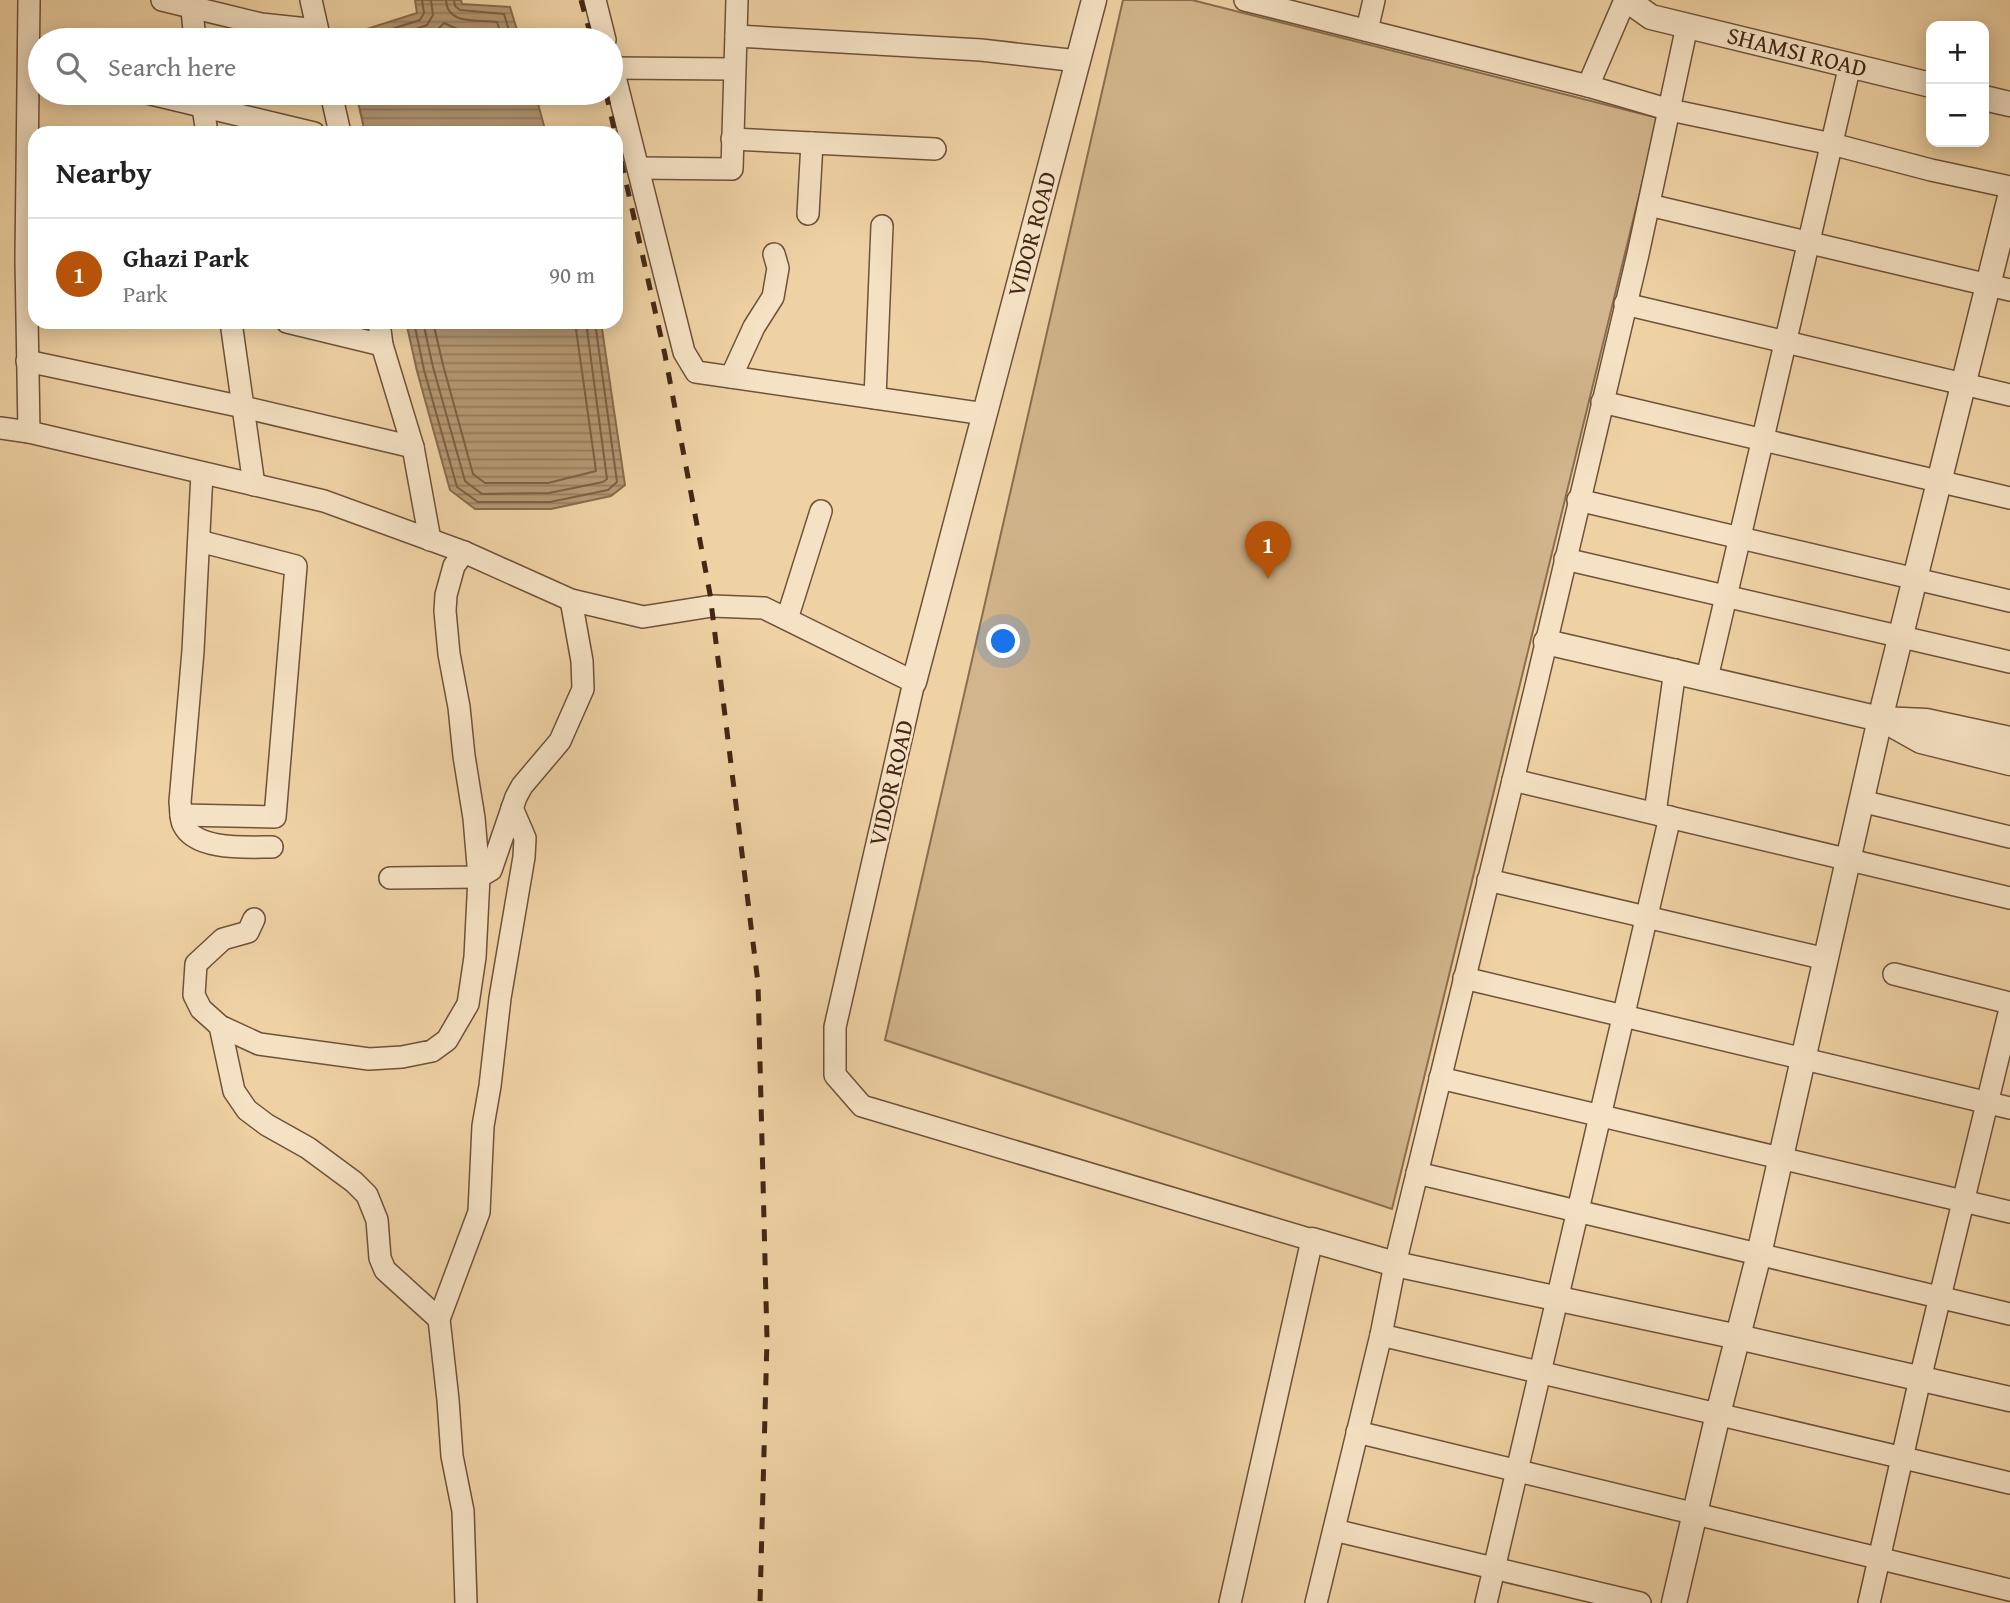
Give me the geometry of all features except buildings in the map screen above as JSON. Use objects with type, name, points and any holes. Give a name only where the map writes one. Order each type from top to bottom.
[{"type":"street","points":[[29,0],[29,28]]},
{"type":"street","points":[[162,0],[191,4],[282,28]]},
{"type":"street","points":[[311,0],[317,28]]},
{"type":"street","points":[[595,0],[602,28]]},
{"type":"street","points":[[638,168],[732,169],[737,0]]},
{"type":"street","name":"VIDOR ROAD","points":[[1094,0],[914,682],[835,1027],[835,1075],[862,1106],[1312,1240]]},
{"type":"street","points":[[1245,0],[1588,86],[1670,110],[1832,144],[2010,187]]},
{"type":"street","points":[[1367,30],[1374,0]]},
{"type":"street","points":[[1588,86],[1626,0]]},
{"type":"street","name":"SHAMSI ROAD","points":[[1626,0],[1651,17],[1927,84]]},
{"type":"street","points":[[191,4],[194,28]]},
{"type":"street","points":[[1316,1603],[1649,205],[1687,26]]},
{"type":"street","points":[[736,36],[981,50],[1078,61]]},
{"type":"street","points":[[623,65],[734,69]]},
{"type":"street","points":[[1707,678],[1850,65]]},
{"type":"street","points":[[1989,99],[2010,104]]},
{"type":"street","points":[[30,105],[31,126]]},
{"type":"street","points":[[203,105],[205,126]]},
{"type":"street","points":[[219,105],[290,126]]},
{"type":"street","points":[[334,105],[338,126]]},
{"type":"street","points":[[622,105],[684,352],[695,372],[985,414]]},
{"type":"street","points":[[732,139],[935,149]]},
{"type":"street","points":[[808,214],[812,143]]},
{"type":"street","points":[[1674,1603],[1759,1254],[1900,637],[1963,384],[1999,287],[2010,197]]},
{"type":"street","points":[[1649,205],[1999,287]]},
{"type":"street","points":[[875,398],[882,226]]},
{"type":"street","points":[[731,377],[754,327],[773,297],[778,268],[774,254]]},
{"type":"street","points":[[1625,304],[2010,395]]},
{"type":"street","points":[[28,329],[29,432]]},
{"type":"street","points":[[232,329],[254,485]]},
{"type":"street","points":[[316,329],[382,345]]},
{"type":"street","points":[[380,329],[382,345],[413,447],[430,540]]},
{"type":"street","points":[[27,361],[413,447]]},
{"type":"street","points":[[1602,402],[2010,498]]},
{"type":"street","points":[[0,428],[29,432],[324,501],[464,552],[571,600],[643,617],[712,606],[764,608],[914,682]]},
{"type":"street","points":[[202,472],[200,541],[180,802],[182,823],[202,841],[234,846],[272,847]]},
{"type":"street","points":[[1578,500],[2010,601]]},
{"type":"street","points":[[786,619],[821,511]]},
{"type":"street","points":[[181,815],[275,817],[296,566],[200,541]]},
{"type":"street","points":[[254,919],[248,932],[223,939],[196,964],[194,995],[201,1009],[220,1026],[259,1044],[369,1059],[402,1057],[432,1051],[447,1040],[468,1004],[474,969],[480,877],[445,611],[454,565],[464,552]]},
{"type":"street","points":[[1565,559],[2010,662]]},
{"type":"street","points":[[390,878],[480,877],[491,870],[522,786],[560,741],[583,689],[582,661],[571,600]]},
{"type":"street","points":[[1546,642],[1880,719],[1926,721],[2010,739]]},
{"type":"street","points":[[1486,1603],[1646,917],[1662,815],[1675,670]]},
{"type":"street","points":[[1880,719],[1921,741],[2010,763]]},
{"type":"street","points":[[1513,780],[2010,898]]},
{"type":"street","points":[[1861,801],[2010,837]]},
{"type":"street","points":[[466,1603],[463,1511],[452,1457],[449,1401],[439,1318],[479,1212],[482,1126],[524,857],[525,838],[512,808]]},
{"type":"street","points":[[1488,880],[1825,959]]},
{"type":"street","points":[[1894,974],[2010,1003]]},
{"type":"street","points":[[1464,978],[2010,1108]]},
{"type":"street","points":[[1869,1603],[1920,1379],[2010,1009]]},
{"type":"street","points":[[220,1026],[233,1091],[247,1110],[267,1125],[309,1148],[354,1181],[367,1195],[377,1220],[380,1258],[385,1270],[439,1318]]},
{"type":"street","points":[[1440,1077],[2010,1212]]},
{"type":"street","points":[[1417,1173],[2010,1314]]},
{"type":"street","points":[[1230,1603],[1312,1240],[1395,1264],[1738,1337],[2010,1399]]},
{"type":"street","points":[[1381,1335],[2010,1483]]},
{"type":"street","points":[[1357,1432],[2010,1590]]},
{"type":"street","points":[[1334,1530],[1640,1603]]},
{"type":"shaded area","points":[[1123,0],[1192,0],[1658,118],[1392,1209],[885,1040]]},
{"type":"water","points":[[415,0],[461,0],[462,4],[510,7],[516,28],[370,28],[417,13]]},
{"type":"water","points":[[359,105],[538,105],[544,126],[363,126]]},
{"type":"water","points":[[408,329],[602,329],[625,485],[611,496],[551,509],[475,509],[450,490]]},
{"type":"railway","points":[[581,0],[589,28]]},
{"type":"railway","points":[[609,105],[613,126]]},
{"type":"railway","points":[[623,169],[665,355],[710,594],[758,983],[767,1339],[760,1603]]},
{"type":"place","name":"Ghazi Park","points":[[1268,579]]}]
